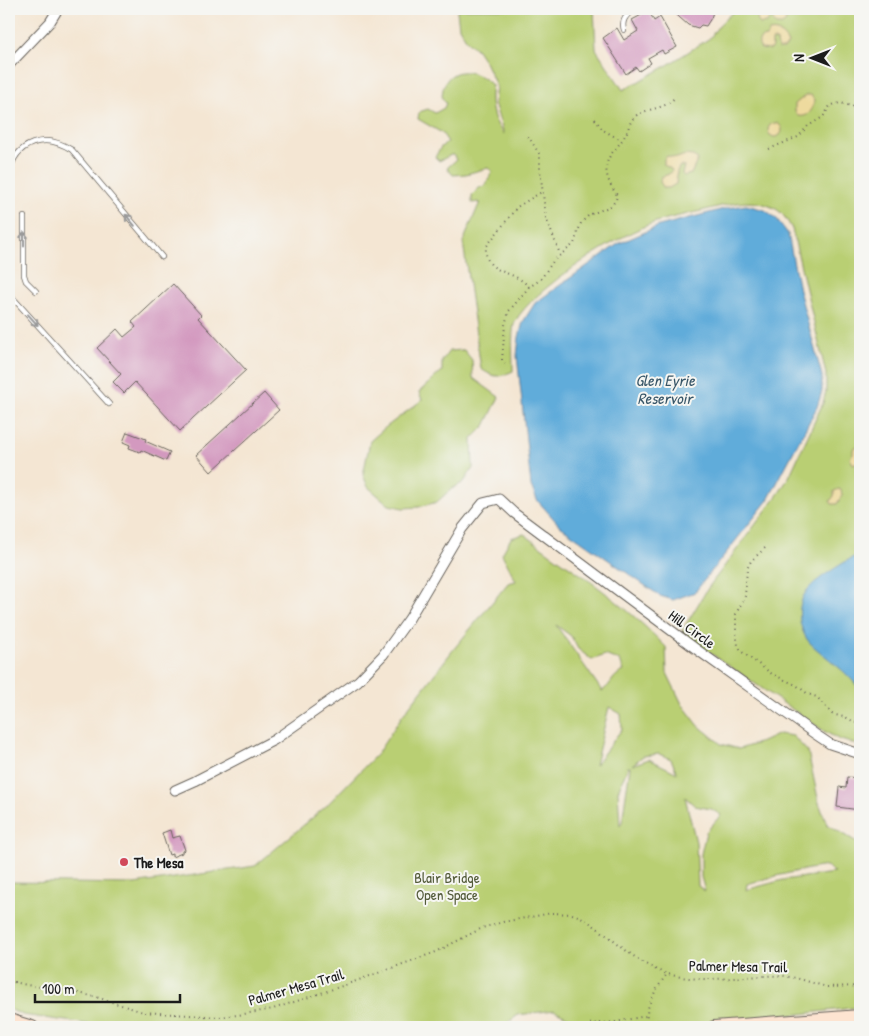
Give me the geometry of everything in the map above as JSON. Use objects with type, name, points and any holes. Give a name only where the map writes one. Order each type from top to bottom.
[{"type":"main road","points":[[714,1027],[860,1016]]},
{"type":"main road","points":[[9,1020],[32,1027]]},
{"type":"street","points":[[9,65],[50,22],[58,9]]},
{"type":"street","name":"Hill Circle","points":[[175,790],[195,782],[274,740],[358,681],[383,655],[409,619],[462,529],[483,503],[499,499],[514,513],[696,649],[815,734],[830,744],[860,754]]},
{"type":"lane","points":[[624,30],[622,24],[624,18],[634,9]]},
{"type":"lane","points":[[9,174],[14,158],[24,148],[36,142],[48,140],[61,143],[72,150],[162,257]]},
{"type":"lane","points":[[24,217],[24,275],[26,281],[36,291]]},
{"type":"lane","points":[[9,289],[13,298],[109,404]]},
{"type":"path","points":[[860,69],[858,75],[860,88]]},
{"type":"path","points":[[505,364],[502,360],[505,325],[509,311],[530,287],[540,280],[554,260],[574,244],[581,222],[589,215],[610,206],[616,200],[617,195],[610,185],[607,174],[607,162],[622,141],[630,121],[639,114],[654,108],[665,107],[674,97]]},
{"type":"path","points":[[769,149],[798,137],[808,126],[822,117],[830,106],[841,103],[860,109]]},
{"type":"path","points":[[595,119],[603,130],[622,141]]},
{"type":"path","points":[[528,136],[540,155],[546,218],[560,254]]},
{"type":"path","points":[[530,287],[519,278],[494,268],[485,255],[486,248],[517,207],[543,191]]},
{"type":"path","points":[[765,548],[751,561],[747,569],[745,596],[736,614],[738,645],[742,652],[772,674],[796,684],[808,694],[817,697],[832,714],[847,718],[860,725]]},
{"type":"path","name":"Palmer Mesa Trail","points":[[9,981],[96,997],[143,1012],[220,1017],[238,1015],[273,1009],[345,986],[436,952],[482,928],[552,913],[572,914],[581,917],[636,956],[667,974],[702,979],[784,976],[827,987],[860,986]]},
{"type":"path","points":[[649,1027],[646,1016],[659,985],[667,974]]},
{"type":"path","points":[[588,1027],[588,1024],[616,1022],[646,1016]]},
{"type":"green space","points":[[459,9],[594,9],[596,49],[623,90],[663,68],[710,38],[719,25],[736,9],[860,9],[860,746],[838,739],[824,731],[706,650],[682,631],[708,588],[789,477],[823,403],[826,391],[826,374],[792,229],[784,216],[776,209],[764,204],[747,202],[674,217],[641,228],[578,264],[539,294],[524,309],[514,326],[513,371],[497,376],[481,369],[463,242],[480,202],[472,203],[472,195],[479,188],[486,185],[492,171],[488,168],[466,174],[453,175],[447,168],[456,160],[453,154],[439,161],[435,157],[441,147],[448,142],[442,133],[418,119],[419,112],[428,109],[435,113],[444,108],[446,103],[442,99],[443,88],[447,80],[460,72],[468,72],[476,74],[492,85],[492,111],[504,134],[494,103],[496,86],[485,62],[477,50],[467,41],[459,27],[457,11]]},
{"type":"green space","points":[[464,350],[472,360],[473,378],[499,397],[485,426],[472,439],[473,468],[464,482],[450,490],[437,502],[419,507],[403,508],[389,505],[368,487],[363,475],[370,441],[422,400],[419,392],[442,371],[442,361],[449,351]]},
{"type":"green space","name":"Blair Bridge Open Space","points":[[524,534],[603,591],[656,637],[666,647],[667,673],[682,704],[699,726],[721,744],[739,749],[762,742],[779,734],[793,736],[808,752],[819,803],[827,824],[860,844],[860,1007],[699,1026],[668,1027],[589,1027],[554,1010],[518,1015],[502,1027],[109,1027],[23,1015],[9,1009],[9,882],[134,884],[255,866],[324,808],[377,754],[402,716],[453,650],[508,583],[516,581],[502,554],[511,538]],"holes":[[[556,625],[571,636],[578,649],[592,660],[605,655],[620,661],[624,671],[616,676],[602,691]],[[609,707],[621,714],[622,729],[595,765]],[[659,754],[671,759],[677,773],[649,759],[632,765],[643,756]],[[628,767],[630,767],[620,826],[618,791]],[[685,797],[695,806],[711,809],[721,815],[706,832],[701,854],[701,877],[705,891],[698,886],[696,842]],[[827,866],[834,873],[783,880],[746,890],[747,884]]]},
{"type":"sand","points":[[766,9],[785,9],[786,22],[782,25],[776,25],[771,16],[767,23],[760,24],[757,20],[758,16]]},
{"type":"sand","points":[[794,9],[806,9],[807,14],[802,18],[795,18],[792,12]]},
{"type":"sand","points":[[769,32],[777,32],[784,37],[788,44],[784,49],[778,49],[777,41],[774,40],[770,50],[761,49],[759,41],[761,38],[766,37]]},
{"type":"sand","points":[[806,95],[811,95],[814,100],[813,107],[805,116],[798,116],[795,111],[795,104]]},
{"type":"sand","points":[[775,123],[780,125],[782,130],[780,135],[775,137],[770,135],[768,130],[770,125]]},
{"type":"sand","points":[[685,155],[698,159],[691,174],[684,176],[682,174],[684,166],[680,166],[677,171],[676,184],[669,188],[664,188],[660,182],[661,177],[672,171],[664,165],[664,159],[667,156],[677,158]]},
{"type":"sand","points":[[857,446],[860,448],[858,462],[853,464],[850,458],[853,449]]},
{"type":"sand","points":[[839,489],[842,495],[837,504],[832,504],[830,501],[834,496],[834,491]]},
{"type":"water","name":"Glen Eyrie Reservoir","points":[[746,205],[765,210],[776,218],[788,234],[799,290],[822,376],[822,391],[817,407],[768,500],[695,592],[673,600],[660,596],[560,526],[537,500],[531,486],[517,356],[519,337],[523,322],[535,303],[618,244],[659,226]]},
{"type":"water","points":[[860,553],[860,689],[843,671],[810,643],[800,623],[800,607],[805,593],[814,583]]},
{"type":"building","points":[[670,9],[714,9],[706,26],[701,25],[698,28],[688,25]]},
{"type":"building","points":[[649,11],[654,21],[660,17],[677,47],[664,54],[662,50],[648,58],[651,63],[639,71],[636,67],[626,74],[603,38],[617,28],[624,40],[638,31],[632,20]]},
{"type":"building","points":[[173,284],[201,315],[198,318],[246,370],[180,431],[135,382],[124,393],[113,382],[121,374],[97,348],[117,329],[124,337],[136,327],[132,322]]},
{"type":"building","points":[[264,393],[279,410],[211,472],[196,455]]},
{"type":"building","points":[[127,432],[146,439],[145,441],[170,452],[166,461],[141,450],[140,452],[129,448],[130,445],[123,442]]},
{"type":"building","points":[[847,777],[860,778],[860,810],[837,807],[839,787],[846,788]]},
{"type":"building","points":[[170,830],[172,838],[180,836],[185,850],[172,857],[172,854],[169,855],[162,833]]},
{"type":"place","name":"The Mesa","points":[[124,862]]}]
